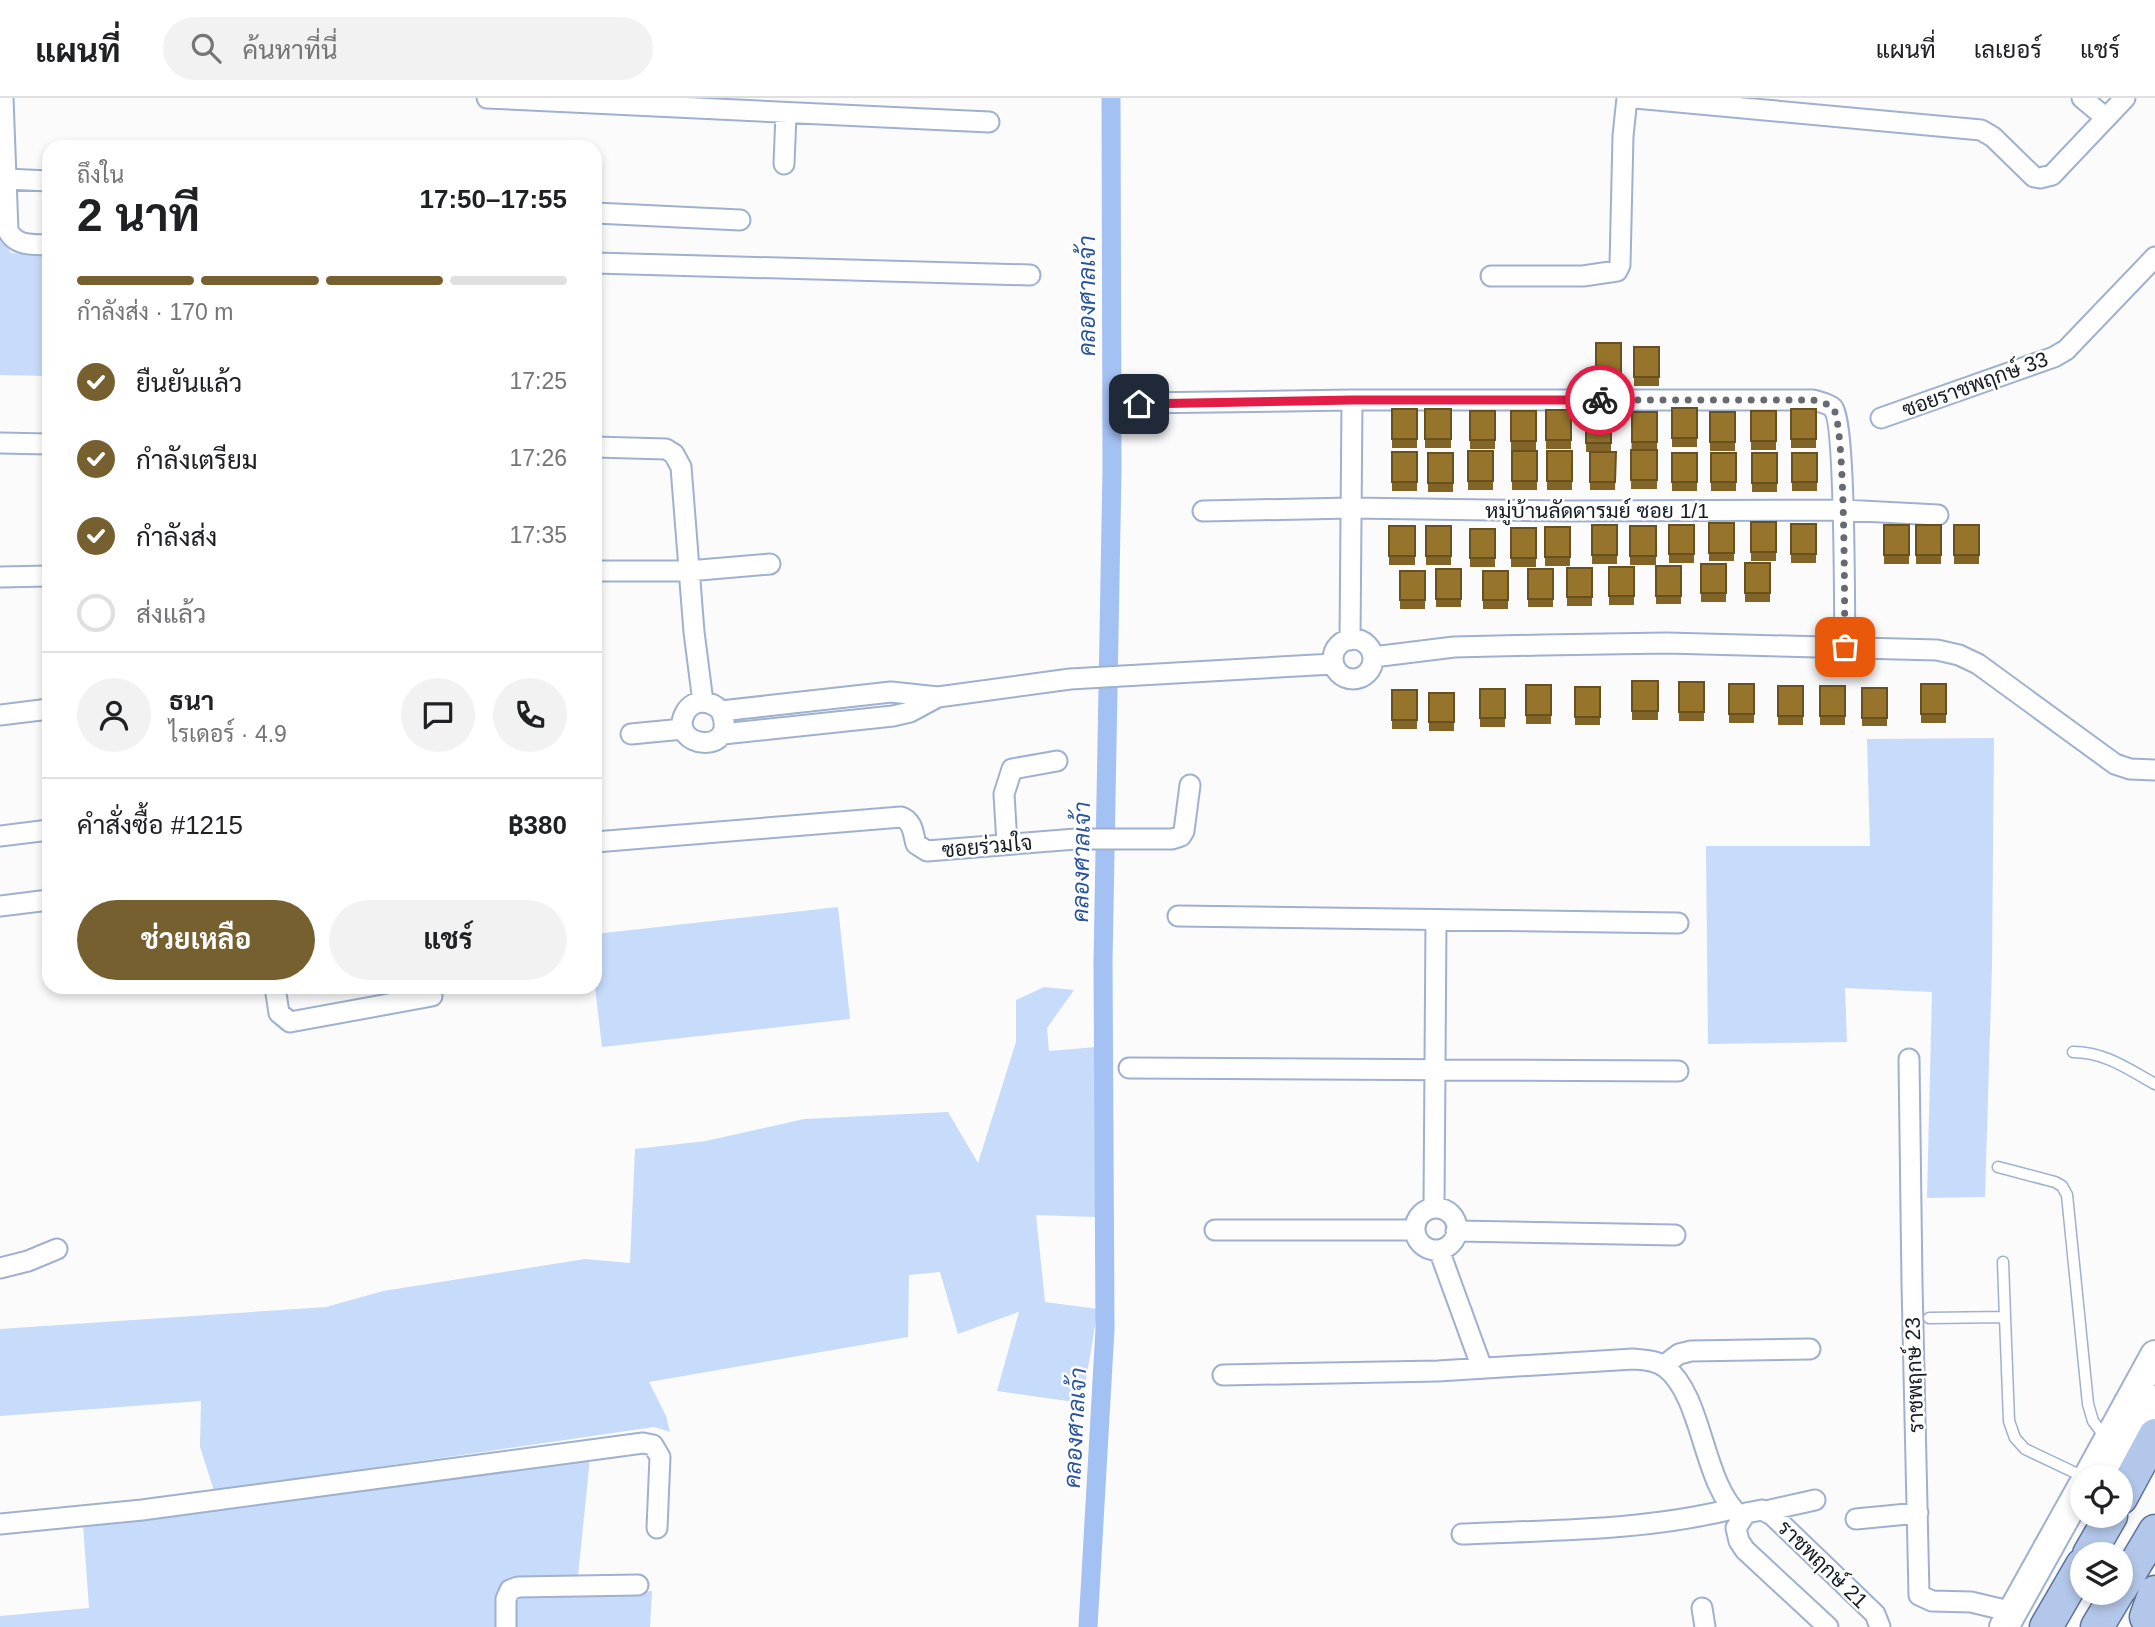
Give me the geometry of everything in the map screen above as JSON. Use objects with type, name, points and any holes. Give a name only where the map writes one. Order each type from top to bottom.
[{"type":"main road","points":[[2094,1465],[2155,1355]]},
{"type":"main road","points":[[2119,1465],[2155,1399]]},
{"type":"main road","points":[[2133,1476],[2155,1435]]},
{"type":"main road","points":[[2009,1619],[2070,1509]]},
{"type":"main road","points":[[2066,1594],[2075,1550],[2087,1528]]},
{"type":"main road","points":[[2133,1568],[2155,1531]]},
{"type":"main road","points":[[2046,1627],[2070,1587]]},
{"type":"main road","points":[[2097,1627],[2110,1605]]},
{"type":"street","points":[[3,98],[8,231],[19,243],[42,245]]},
{"type":"street","points":[[487,98],[989,122]]},
{"type":"street","points":[[1491,276],[1583,276],[1617,271],[1620,265],[1623,136],[1628,98]]},
{"type":"street","points":[[1635,98],[1981,130],[1993,137],[2034,177],[2040,178],[2052,174],[2126,98]]},
{"type":"street","points":[[2082,98],[2106,118]]},
{"type":"street","points":[[785,163],[786,114]]},
{"type":"street","points":[[6,179],[42,181]]},
{"type":"street","points":[[602,213],[740,220]]},
{"type":"street","name":"ซอยราชพฤกษ์ 33","points":[[1881,418],[2066,351],[2155,257]]},
{"type":"street","points":[[602,263],[1030,275]]},
{"type":"street","points":[[1139,404],[1353,400],[1813,400],[1826,404],[1833,408],[1836,416],[1843,510],[1845,647]]},
{"type":"street","points":[[1350,639],[1353,400]]},
{"type":"street","points":[[0,443],[42,444]]},
{"type":"street","points":[[602,447],[666,449],[674,454],[681,467],[688,571],[703,702]]},
{"type":"street","name":"หมู่บ้านลัดดารมย์ ซอย 1/1","points":[[1203,512],[1350,508],[1568,511],[1843,510],[1938,515]]},
{"type":"street","points":[[602,571],[688,571],[770,564]]},
{"type":"street","points":[[0,577],[42,576]]},
{"type":"street","points":[[1350,639],[1367,644],[1373,657],[1368,673],[1352,680],[1343,677],[1333,664],[1336,647],[1350,639]]},
{"type":"street","points":[[1373,657],[1454,647],[1667,643],[1937,650],[1959,655],[1978,664],[2109,760],[2130,769],[2155,771]]},
{"type":"street","points":[[721,711],[891,692],[938,697],[1070,679],[1333,664]]},
{"type":"street","points":[[683,729],[694,741],[710,743],[723,734],[893,716],[910,712],[938,697]]},
{"type":"street","points":[[683,729],[685,714],[689,708],[703,702],[713,704],[721,711],[723,734]]},
{"type":"street","points":[[0,715],[42,710]]},
{"type":"street","points":[[631,734],[683,729]]},
{"type":"street","points":[[1007,844],[1004,794],[1012,769],[1058,761]]},
{"type":"street","name":"ซอยร่วมใจ","points":[[602,841],[901,817],[911,823],[916,844],[927,851],[1076,839],[1172,839],[1181,836],[1184,831],[1190,785]]},
{"type":"street","points":[[0,836],[42,831]]},
{"type":"street","points":[[0,906],[42,901]]},
{"type":"street","points":[[1178,916],[1678,923]]},
{"type":"street","points":[[1434,1209],[1436,920]]},
{"type":"street","points":[[276,994],[279,1013],[290,1022],[432,996]]},
{"type":"street","name":"ราชพฤกษ์ 23","points":[[1909,1059],[1919,1595],[1932,1601],[1971,1602],[2009,1619]]},
{"type":"street","points":[[1129,1068],[1678,1071]]},
{"type":"street","points":[[1434,1209],[1451,1215],[1457,1231],[1451,1244],[1439,1250],[1432,1250],[1420,1243],[1415,1230],[1420,1215],[1434,1209]]},
{"type":"street","points":[[1215,1230],[1415,1230]]},
{"type":"street","points":[[1457,1231],[1675,1235]]},
{"type":"street","points":[[0,1268],[57,1249]]},
{"type":"street","points":[[1439,1250],[1482,1368]]},
{"type":"street","points":[[1663,1366],[1679,1354],[1691,1351],[1810,1349]]},
{"type":"street","points":[[1223,1375],[1438,1371],[1633,1359],[1653,1362],[1663,1366],[1672,1375],[1686,1398],[1719,1486],[1737,1513],[1619,1527],[1462,1534]]},
{"type":"street","points":[[0,1524],[142,1510],[643,1443],[653,1445],[660,1457],[657,1528]]},
{"type":"street","points":[[1766,1511],[1815,1500]]},
{"type":"street","name":"ราชพฤกษ์ 21","points":[[1828,1627],[1745,1550],[1736,1535],[1737,1513],[1766,1511],[1875,1614],[1880,1627]]},
{"type":"street","points":[[1856,1519],[1918,1513]]},
{"type":"street","points":[[506,1627],[506,1599],[510,1590],[518,1587],[638,1585]]},
{"type":"lane","points":[[2073,1052],[2091,1052],[2109,1058],[2155,1084]]},
{"type":"lane","points":[[1998,1167],[2056,1182],[2067,1195],[2088,1404],[2093,1421],[2108,1442]]},
{"type":"lane","points":[[2003,1262],[2009,1421],[2015,1438],[2025,1449],[2070,1470]]},
{"type":"lane","points":[[1929,1318],[2004,1317]]},
{"type":"shaded area","points":[[0,235],[11,253],[42,256],[42,376],[0,375]]},
{"type":"shaded area","points":[[1994,738],[1992,965],[1985,1197],[1927,1198],[1932,992],[1845,988],[1847,1042],[1708,1044],[1706,846],[1870,846],[1867,739]]},
{"type":"shaded area","points":[[838,907],[850,1019],[602,1047],[596,994],[602,994],[602,933]]},
{"type":"shaded area","points":[[1044,987],[1074,990],[1047,1028],[1049,1051],[1096,1047],[1095,1217],[1036,1215],[1045,1302],[1098,1309],[1082,1403],[997,1391],[1019,1312],[958,1334],[940,1272],[909,1275],[908,1337],[649,1382],[666,1416],[670,1432],[654,1427],[214,1491],[200,1447],[201,1401],[0,1416],[0,1329],[326,1307],[383,1291],[585,1259],[630,1263],[635,1149],[706,1141],[804,1119],[948,1112],[978,1163],[1016,1042],[1016,1000]]},
{"type":"shaded area","points":[[590,1458],[576,1595],[652,1591],[650,1627],[0,1627],[0,1616],[89,1608],[83,1524]]},
{"type":"building","points":[[1596,343],[1621,343],[1621,373],[1596,373]]},
{"type":"building","points":[[1634,347],[1659,347],[1659,377],[1634,377]]},
{"type":"building","points":[[1672,408],[1697,408],[1697,438],[1672,438]]},
{"type":"building","points":[[1392,409],[1417,409],[1417,439],[1392,439]]},
{"type":"building","points":[[1425,409],[1451,409],[1451,439],[1425,439]]},
{"type":"building","points":[[1791,409],[1816,409],[1816,439],[1791,439]]},
{"type":"building","points":[[1546,410],[1571,410],[1571,440],[1546,440]]},
{"type":"building","points":[[1470,411],[1495,411],[1495,440],[1470,440]]},
{"type":"building","points":[[1511,411],[1536,411],[1536,441],[1511,441]]},
{"type":"building","points":[[1751,411],[1776,411],[1776,441],[1751,441]]},
{"type":"building","points":[[1632,412],[1657,412],[1657,442],[1632,442]]},
{"type":"building","points":[[1710,412],[1735,412],[1735,442],[1710,442]]},
{"type":"building","points":[[1586,413],[1611,413],[1611,443],[1586,443]]},
{"type":"building","points":[[1631,450],[1657,450],[1657,480],[1631,480]]},
{"type":"building","points":[[1468,451],[1493,451],[1493,481],[1468,481]]},
{"type":"building","points":[[1512,451],[1537,451],[1537,481],[1512,481]]},
{"type":"building","points":[[1547,451],[1572,451],[1572,481],[1547,481]]},
{"type":"building","points":[[1392,452],[1417,452],[1417,482],[1392,482]]},
{"type":"building","points":[[1590,452],[1616,452],[1615,482],[1590,482]]},
{"type":"building","points":[[1428,453],[1453,453],[1453,483],[1428,483]]},
{"type":"building","points":[[1672,453],[1697,453],[1697,482],[1672,482]]},
{"type":"building","points":[[1711,453],[1736,453],[1736,482],[1711,482]]},
{"type":"building","points":[[1752,453],[1777,453],[1777,483],[1752,483]]},
{"type":"building","points":[[1792,453],[1817,453],[1817,482],[1792,482]]},
{"type":"building","points":[[1751,522],[1776,522],[1776,552],[1751,552]]},
{"type":"building","points":[[1709,523],[1734,523],[1734,553],[1709,553]]},
{"type":"building","points":[[1791,524],[1816,524],[1816,554],[1791,554]]},
{"type":"building","points":[[1592,525],[1617,525],[1617,555],[1592,555]]},
{"type":"building","points":[[1669,525],[1694,525],[1694,554],[1669,554]]},
{"type":"building","points":[[1884,525],[1909,525],[1909,555],[1884,555]]},
{"type":"building","points":[[1916,525],[1941,525],[1941,555],[1916,555]]},
{"type":"building","points":[[1954,525],[1979,525],[1979,555],[1954,555]]},
{"type":"building","points":[[1389,526],[1415,526],[1415,556],[1389,556]]},
{"type":"building","points":[[1426,526],[1451,526],[1451,556],[1426,556]]},
{"type":"building","points":[[1630,526],[1656,526],[1656,556],[1630,556]]},
{"type":"building","points":[[1545,527],[1570,527],[1570,557],[1545,557]]},
{"type":"building","points":[[1511,528],[1536,528],[1536,558],[1511,558]]},
{"type":"building","points":[[1470,529],[1495,529],[1495,558],[1470,558]]},
{"type":"building","points":[[1745,563],[1770,563],[1770,593],[1745,593]]},
{"type":"building","points":[[1701,564],[1726,564],[1726,593],[1701,593]]},
{"type":"building","points":[[1656,566],[1681,566],[1681,596],[1656,596]]},
{"type":"building","points":[[1609,567],[1634,567],[1634,596],[1609,596]]},
{"type":"building","points":[[1567,568],[1592,568],[1592,597],[1567,597]]},
{"type":"building","points":[[1436,569],[1461,569],[1461,599],[1436,599]]},
{"type":"building","points":[[1528,569],[1553,569],[1553,599],[1528,599]]},
{"type":"building","points":[[1400,571],[1425,571],[1425,600],[1400,600]]},
{"type":"building","points":[[1483,571],[1508,571],[1508,600],[1483,600]]},
{"type":"building","points":[[1632,681],[1658,681],[1658,711],[1632,711]]},
{"type":"building","points":[[1679,682],[1704,682],[1704,712],[1679,712]]},
{"type":"building","points":[[1729,684],[1754,684],[1754,714],[1729,714]]},
{"type":"building","points":[[1921,684],[1946,684],[1946,714],[1921,714]]},
{"type":"building","points":[[1526,685],[1551,685],[1551,715],[1526,715]]},
{"type":"building","points":[[1778,686],[1803,686],[1803,716],[1778,716]]},
{"type":"building","points":[[1820,686],[1845,686],[1845,716],[1820,716]]},
{"type":"building","points":[[1575,687],[1600,687],[1600,717],[1575,717]]},
{"type":"building","points":[[1862,688],[1887,688],[1887,718],[1862,718]]},
{"type":"building","points":[[1480,689],[1505,689],[1505,718],[1480,718]]},
{"type":"building","points":[[1392,690],[1417,690],[1417,720],[1392,720]]},
{"type":"building","points":[[1429,693],[1454,693],[1454,722],[1429,722]]},
{"type":"waterway","name":"คลองศาลเจ้า","points":[[1088,1627],[1105,1329],[1103,962],[1112,470],[1111,98]]},
{"type":"way so far","points":[[1600,400],[1813,400],[1833,408],[1838,426],[1843,510],[1845,647]]},
{"type":"route","points":[[1139,404],[1353,400],[1600,400]]}]
